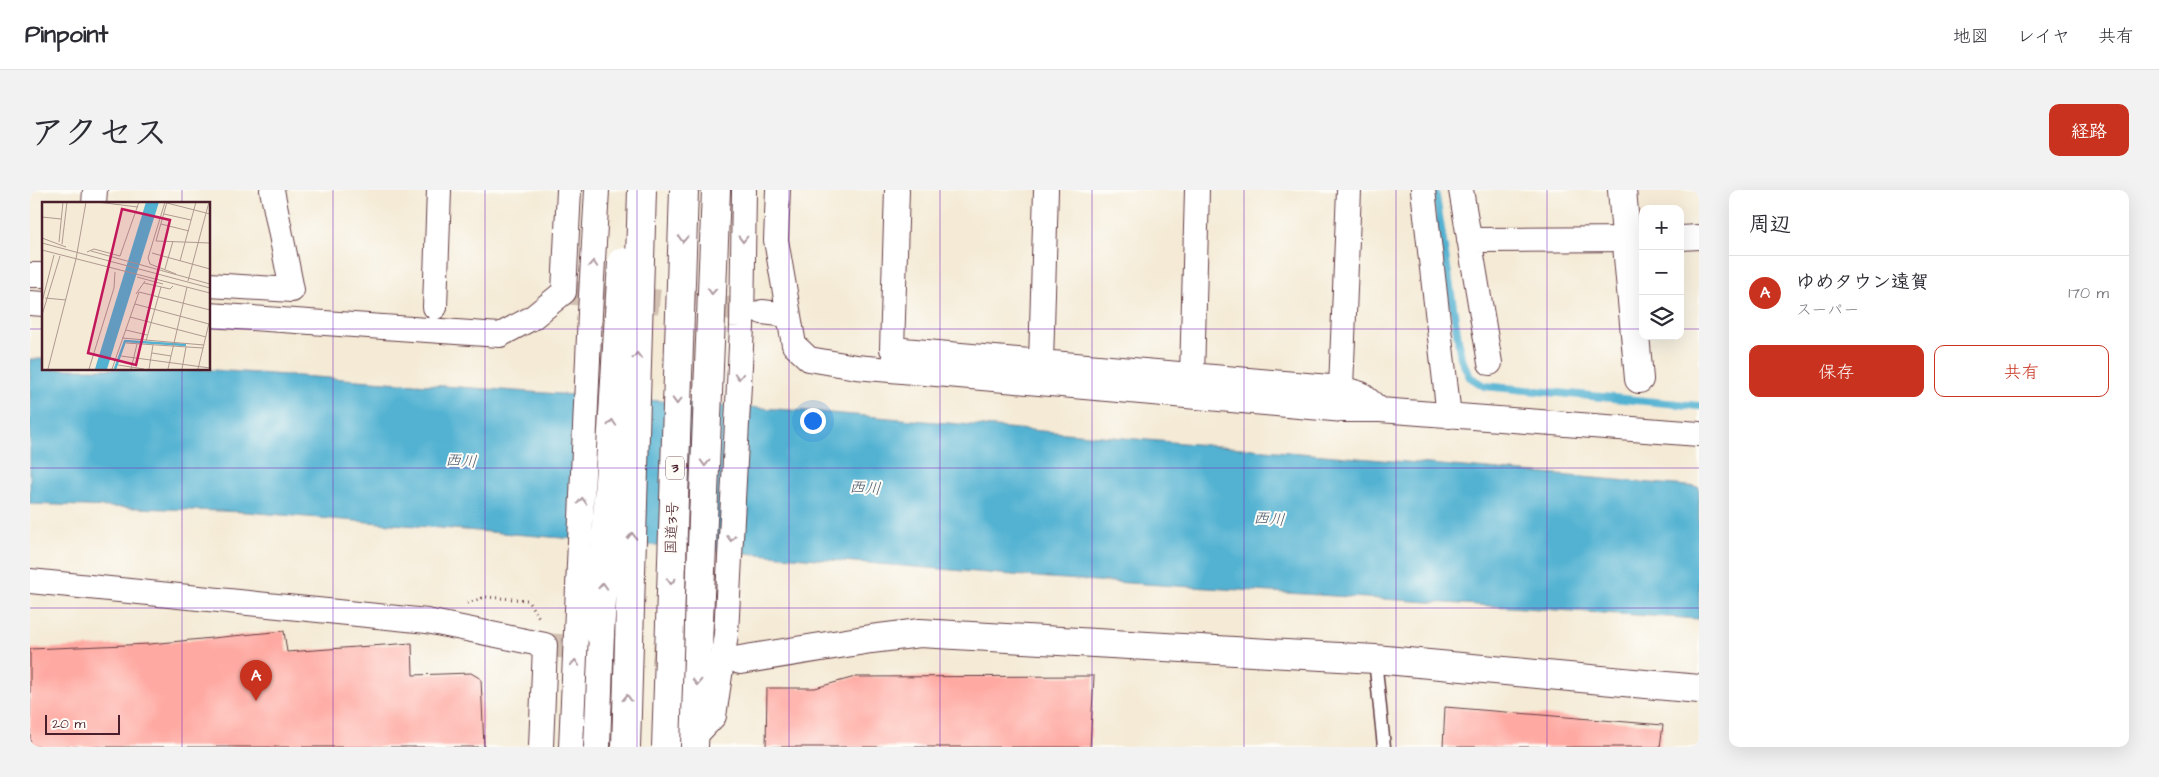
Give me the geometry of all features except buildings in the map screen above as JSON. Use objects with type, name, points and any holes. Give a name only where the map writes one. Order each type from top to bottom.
[{"type":"main road","points":[[596,747],[600,634],[621,268],[632,190]]},
{"type":"main road","points":[[626,747],[642,190]]},
{"type":"main road","name":"国道3号","points":[[666,747],[684,190]]},
{"type":"main road","points":[[695,741],[716,190]]},
{"type":"main road","points":[[1622,190],[1635,239],[1639,378]]},
{"type":"main road","points":[[740,660],[920,633],[1375,659],[1699,689]]},
{"type":"street","points":[[210,285],[292,290],[272,190]]},
{"type":"street","points":[[435,307],[439,190]]},
{"type":"street","points":[[210,315],[500,336],[532,318],[564,292],[570,190]]},
{"type":"street","points":[[571,747],[597,190]]},
{"type":"street","points":[[695,741],[714,716],[726,634],[742,327],[744,190]]},
{"type":"street","points":[[778,190],[776,240],[794,345],[809,359],[856,367],[1344,410],[1380,410],[1699,434]]},
{"type":"street","points":[[897,190],[892,349],[1341,388],[1361,394],[1380,410]]},
{"type":"street","points":[[1040,362],[1046,190]]},
{"type":"street","points":[[1192,376],[1197,190]]},
{"type":"street","points":[[1341,388],[1349,190]]},
{"type":"street","points":[[1423,190],[1449,416]]},
{"type":"street","points":[[1461,190],[1490,363]]},
{"type":"street","points":[[1684,238],[1699,237]]},
{"type":"street","points":[[1469,240],[1635,239]]},
{"type":"street","points":[[762,312],[789,315]]},
{"type":"street","points":[[30,581],[427,621],[545,646],[541,747]]},
{"type":"lane","points":[[1375,659],[1384,747]]},
{"type":"water","name":"西川","points":[[30,359],[42,359],[42,370],[210,370],[819,412],[1699,487],[1699,619],[1049,578],[246,512],[30,504]]},
{"type":"waterway","points":[[1435,190],[1461,358],[1470,377],[1484,386],[1699,406]]},
{"type":"tunnel","points":[[564,292],[762,312]]},
{"type":"tunnel","points":[[545,645],[716,658]]},
{"type":"place","name":"ゆめタウン遠賀","points":[[256,701]]}]
